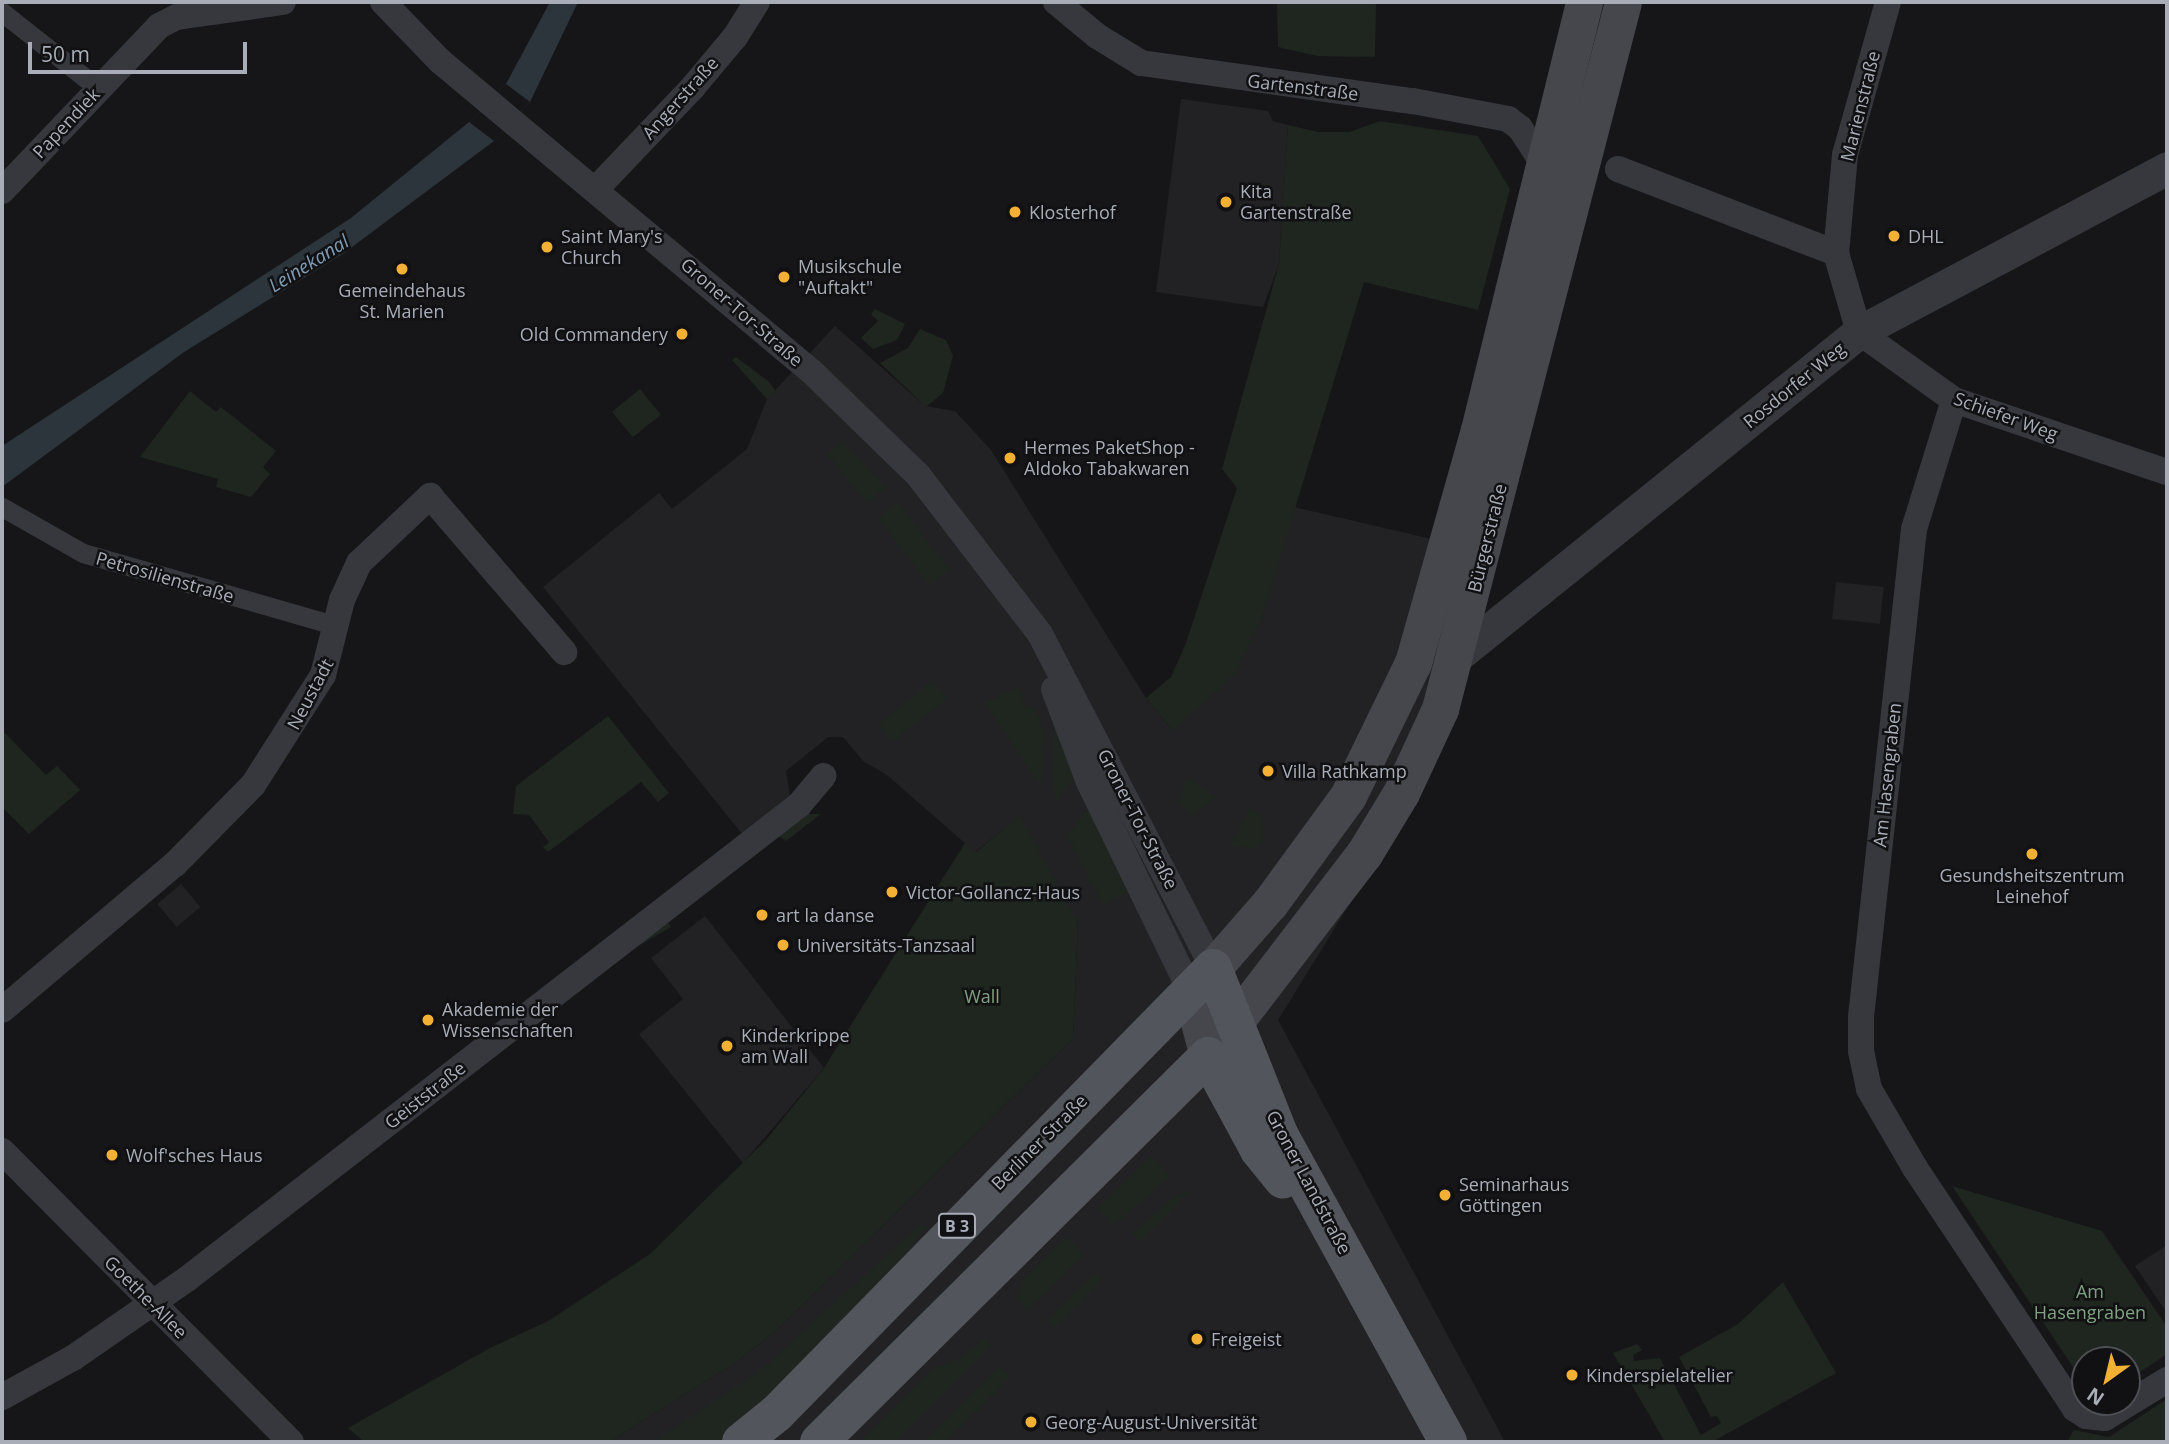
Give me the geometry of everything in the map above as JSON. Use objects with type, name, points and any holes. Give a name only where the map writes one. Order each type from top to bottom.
[{"type":"main road","name":"Bürgerstraße","points":[[1202,980],[1270,903],[1348,796],[1374,751],[1413,663],[1546,168],[1584,2]]},
{"type":"main road","name":"Bürgerstraße","points":[[1236,1023],[1338,892],[1388,817],[1425,744],[1457,656],[1623,2]]},
{"type":"main road","name":"Groner-Tor-Straße","points":[[1202,980],[1236,1023]]},
{"type":"main road","name":"Groner Landstraße","points":[[1202,980],[1208,1056],[1259,1150],[1351,1262]]},
{"type":"main road","name":"Berliner Straße","points":[[741,1442],[777,1413],[972,1209],[1202,980]]},
{"type":"main road","name":"Groner Landstraße","points":[[1236,1023],[1280,1136],[1448,1442]]},
{"type":"main road","points":[[819,1442],[1208,1056],[1236,1023]]},
{"type":"street","name":"Papendiek","points":[[2,191],[145,38],[177,17],[283,2]]},
{"type":"street","name":"Angerstraße","points":[[596,189],[693,87],[757,2]]},
{"type":"street","name":"Gartenstraße","points":[[1056,2],[1115,49],[1142,63],[1302,88],[1413,101],[1508,120],[1520,128],[1546,168]]},
{"type":"street","name":"Marienstraße","points":[[1859,332],[1836,253],[1845,155],[1888,2]]},
{"type":"street","name":"Groner-Tor-Straße","points":[[388,3],[440,61],[711,283],[897,453],[974,543],[1029,622],[1089,782],[1202,980]]},
{"type":"street","points":[[2,12],[98,88]]},
{"type":"street","name":"Rosdorfer Weg","points":[[1457,656],[1859,332],[2167,168]]},
{"type":"street","points":[[1618,169],[1836,253]]},
{"type":"street","name":"Schiefer Weg","points":[[1859,332],[1954,400],[2167,472]]},
{"type":"street","name":"Am Hasengraben","points":[[1954,400],[1914,529],[1861,1051],[1869,1090],[2071,1404],[2094,1419],[2114,1415],[2167,1380]]},
{"type":"street","name":"Neustadt","points":[[2,1010],[200,842],[253,785],[306,708],[333,650],[342,600],[359,563],[430,496],[564,652]]},
{"type":"street","name":"Petrosilienstraße","points":[[2,507],[83,553],[338,626]]},
{"type":"street","name":"Geiststraße","points":[[2,1396],[29,1383],[153,1304],[799,805],[823,776]]},
{"type":"street","name":"Goethe-Allee","points":[[2,1151],[291,1442]]},
{"type":"shaded area","name":"Kita Gartenstraße","points":[[1181,99],[1268,111],[1273,121],[1288,125],[1279,264],[1263,307],[1156,292]]},
{"type":"shaded area","points":[[835,326],[925,406],[955,411],[991,450],[1146,698],[1173,731],[1261,620],[1294,507],[1496,554],[1396,829],[1278,1020],[1505,1442],[609,1442],[735,1363],[777,1330],[1073,1038],[1078,922],[1020,817],[975,852],[887,775],[863,761],[843,737],[828,737],[786,771],[790,796],[743,835],[543,587],[659,493],[672,509],[747,449],[767,399]]},
{"type":"shaded area","points":[[1836,582],[1884,587],[1880,624],[1832,619]]},
{"type":"shaded area","points":[[181,884],[200,907],[177,927],[157,904]]},
{"type":"shaded area","name":"Kinderkrippe am Wall","points":[[705,916],[824,1068],[743,1163],[639,1034],[683,999],[651,958]]},
{"type":"shaded area","points":[[2167,1245],[2167,1313],[2135,1266]]},
{"type":"green space","points":[[1277,2],[1376,2],[1375,57],[1317,56],[1278,47]]},
{"type":"green space","points":[[1380,121],[1478,136],[1510,189],[1478,310],[1364,282],[1261,620],[1235,674],[1173,731],[1146,698],[1171,677],[1186,643],[1237,488],[1222,469],[1279,264],[1288,125],[1318,132],[1349,132]]},
{"type":"green space","points":[[875,309],[905,324],[897,340],[873,349],[861,338],[878,321],[871,314]]},
{"type":"green space","points":[[920,329],[946,340],[953,356],[943,393],[926,407],[880,363],[908,348]]},
{"type":"green space","points":[[736,357],[768,381],[776,391],[767,399],[732,360]]},
{"type":"green space","points":[[640,389],[661,415],[633,437],[612,412]]},
{"type":"green space","points":[[190,391],[216,412],[221,407],[276,451],[263,467],[270,474],[251,497],[216,487],[218,479],[140,457]]},
{"type":"green space","points":[[843,441],[886,488],[867,503],[827,454]]},
{"type":"green space","points":[[898,502],[950,571],[930,586],[878,517]]},
{"type":"green space","points":[[933,681],[947,699],[893,742],[879,723]]},
{"type":"green space","points":[[1018,686],[1026,708],[1033,706],[1040,721],[1044,739],[1041,786],[985,703]]},
{"type":"green space","points":[[608,716],[669,793],[658,802],[641,782],[548,852],[543,847],[549,842],[529,815],[513,814],[516,786]]},
{"type":"green space","points":[[1054,727],[1074,778],[1056,801],[1053,790]]},
{"type":"green space","points":[[2,730],[46,775],[57,766],[80,790],[29,834],[2,807]]},
{"type":"green space","points":[[1187,777],[1216,797],[1193,815],[1178,804]]},
{"type":"green space","points":[[1250,808],[1262,817],[1263,838],[1257,848],[1231,846]]},
{"type":"green space","points":[[1088,809],[1128,893],[1103,905],[1067,835]]},
{"type":"green space","points":[[803,814],[821,814],[786,841],[777,835]]},
{"type":"green space","name":"Wall","points":[[1020,816],[1078,921],[1073,1038],[777,1330],[735,1363],[609,1442],[364,1442],[348,1428],[490,1348],[548,1321],[650,1254],[766,1140],[824,1068],[965,843],[976,852]]},
{"type":"green space","points":[[667,920],[671,927],[631,950],[627,943]]},
{"type":"green space","points":[[1151,1156],[1171,1176],[1114,1225],[1098,1208]]},
{"type":"green space","name":"Am Hasengraben","points":[[1952,1186],[2102,1231],[2167,1327],[2167,1354],[2141,1372],[2141,1346],[2071,1346],[2071,1364]]},
{"type":"green space","points":[[1191,1191],[1140,1242],[1133,1234],[1172,1198]]},
{"type":"green space","points":[[920,1225],[925,1227],[909,1252],[803,1368],[718,1442],[653,1442],[761,1370]]},
{"type":"green space","points":[[1067,1237],[1084,1255],[1028,1310],[1017,1300],[1022,1281]]},
{"type":"green space","points":[[1095,1273],[1102,1280],[1055,1327],[1048,1320]]},
{"type":"green space","points":[[1783,1282],[1836,1373],[1712,1442],[1665,1442],[1613,1353],[1637,1344],[1642,1350],[1633,1355],[1634,1361],[1660,1358],[1701,1435],[1721,1423],[1717,1416],[1711,1417],[1679,1357],[1738,1324]]},
{"type":"green space","points":[[984,1338],[991,1346],[895,1442],[860,1442],[933,1369],[961,1359]]},
{"type":"green space","points":[[999,1367],[1010,1378],[945,1442],[923,1442]]},
{"type":"green space","points":[[2167,1399],[2167,1442],[2067,1442],[2074,1430],[2109,1437]]},
{"type":"water","name":"Leinekanal","points":[[550,2],[578,2],[530,102],[494,141],[344,253],[184,352],[2,487],[2,446],[351,218],[469,122],[506,84]]},
{"type":"pier","points":[[506,84],[530,102],[494,141],[469,122]]},
{"type":"place","name":"Kita Gartenstraße","points":[[1226,202]]},
{"type":"place","name":"Klosterhof","points":[[1015,212]]},
{"type":"place","name":"DHL","points":[[1894,236]]},
{"type":"place","name":"Saint Mary's Church","points":[[547,247]]},
{"type":"place","name":"Gemeindehaus St. Marien","points":[[402,269]]},
{"type":"place","name":"Musikschule \"Auftakt\"","points":[[784,277]]},
{"type":"place","name":"Old Commandery","points":[[682,334]]},
{"type":"place","name":"Hermes PaketShop - Aldoko Tabakwaren","points":[[1010,458]]},
{"type":"place","name":"Villa Rathkamp","points":[[1268,771]]},
{"type":"place","name":"Gesundsheitszentrum Leinehof","points":[[2032,854]]},
{"type":"place","name":"Victor-Gollancz-Haus","points":[[892,892]]},
{"type":"place","name":"art la danse","points":[[762,915]]},
{"type":"place","name":"Universitäts-Tanzsaal","points":[[783,945]]},
{"type":"place","name":"Akademie der Wissenschaften","points":[[428,1020]]},
{"type":"place","name":"Kinderkrippe am Wall","points":[[727,1046]]},
{"type":"place","name":"Wolf'sches Haus","points":[[112,1155]]},
{"type":"place","name":"Seminarhaus Göttingen","points":[[1445,1195]]},
{"type":"place","name":"Freigeist","points":[[1197,1339]]},
{"type":"place","name":"Kinderspielatelier","points":[[1572,1375]]},
{"type":"place","name":"Georg-August-Universität","points":[[1031,1422]]}]
